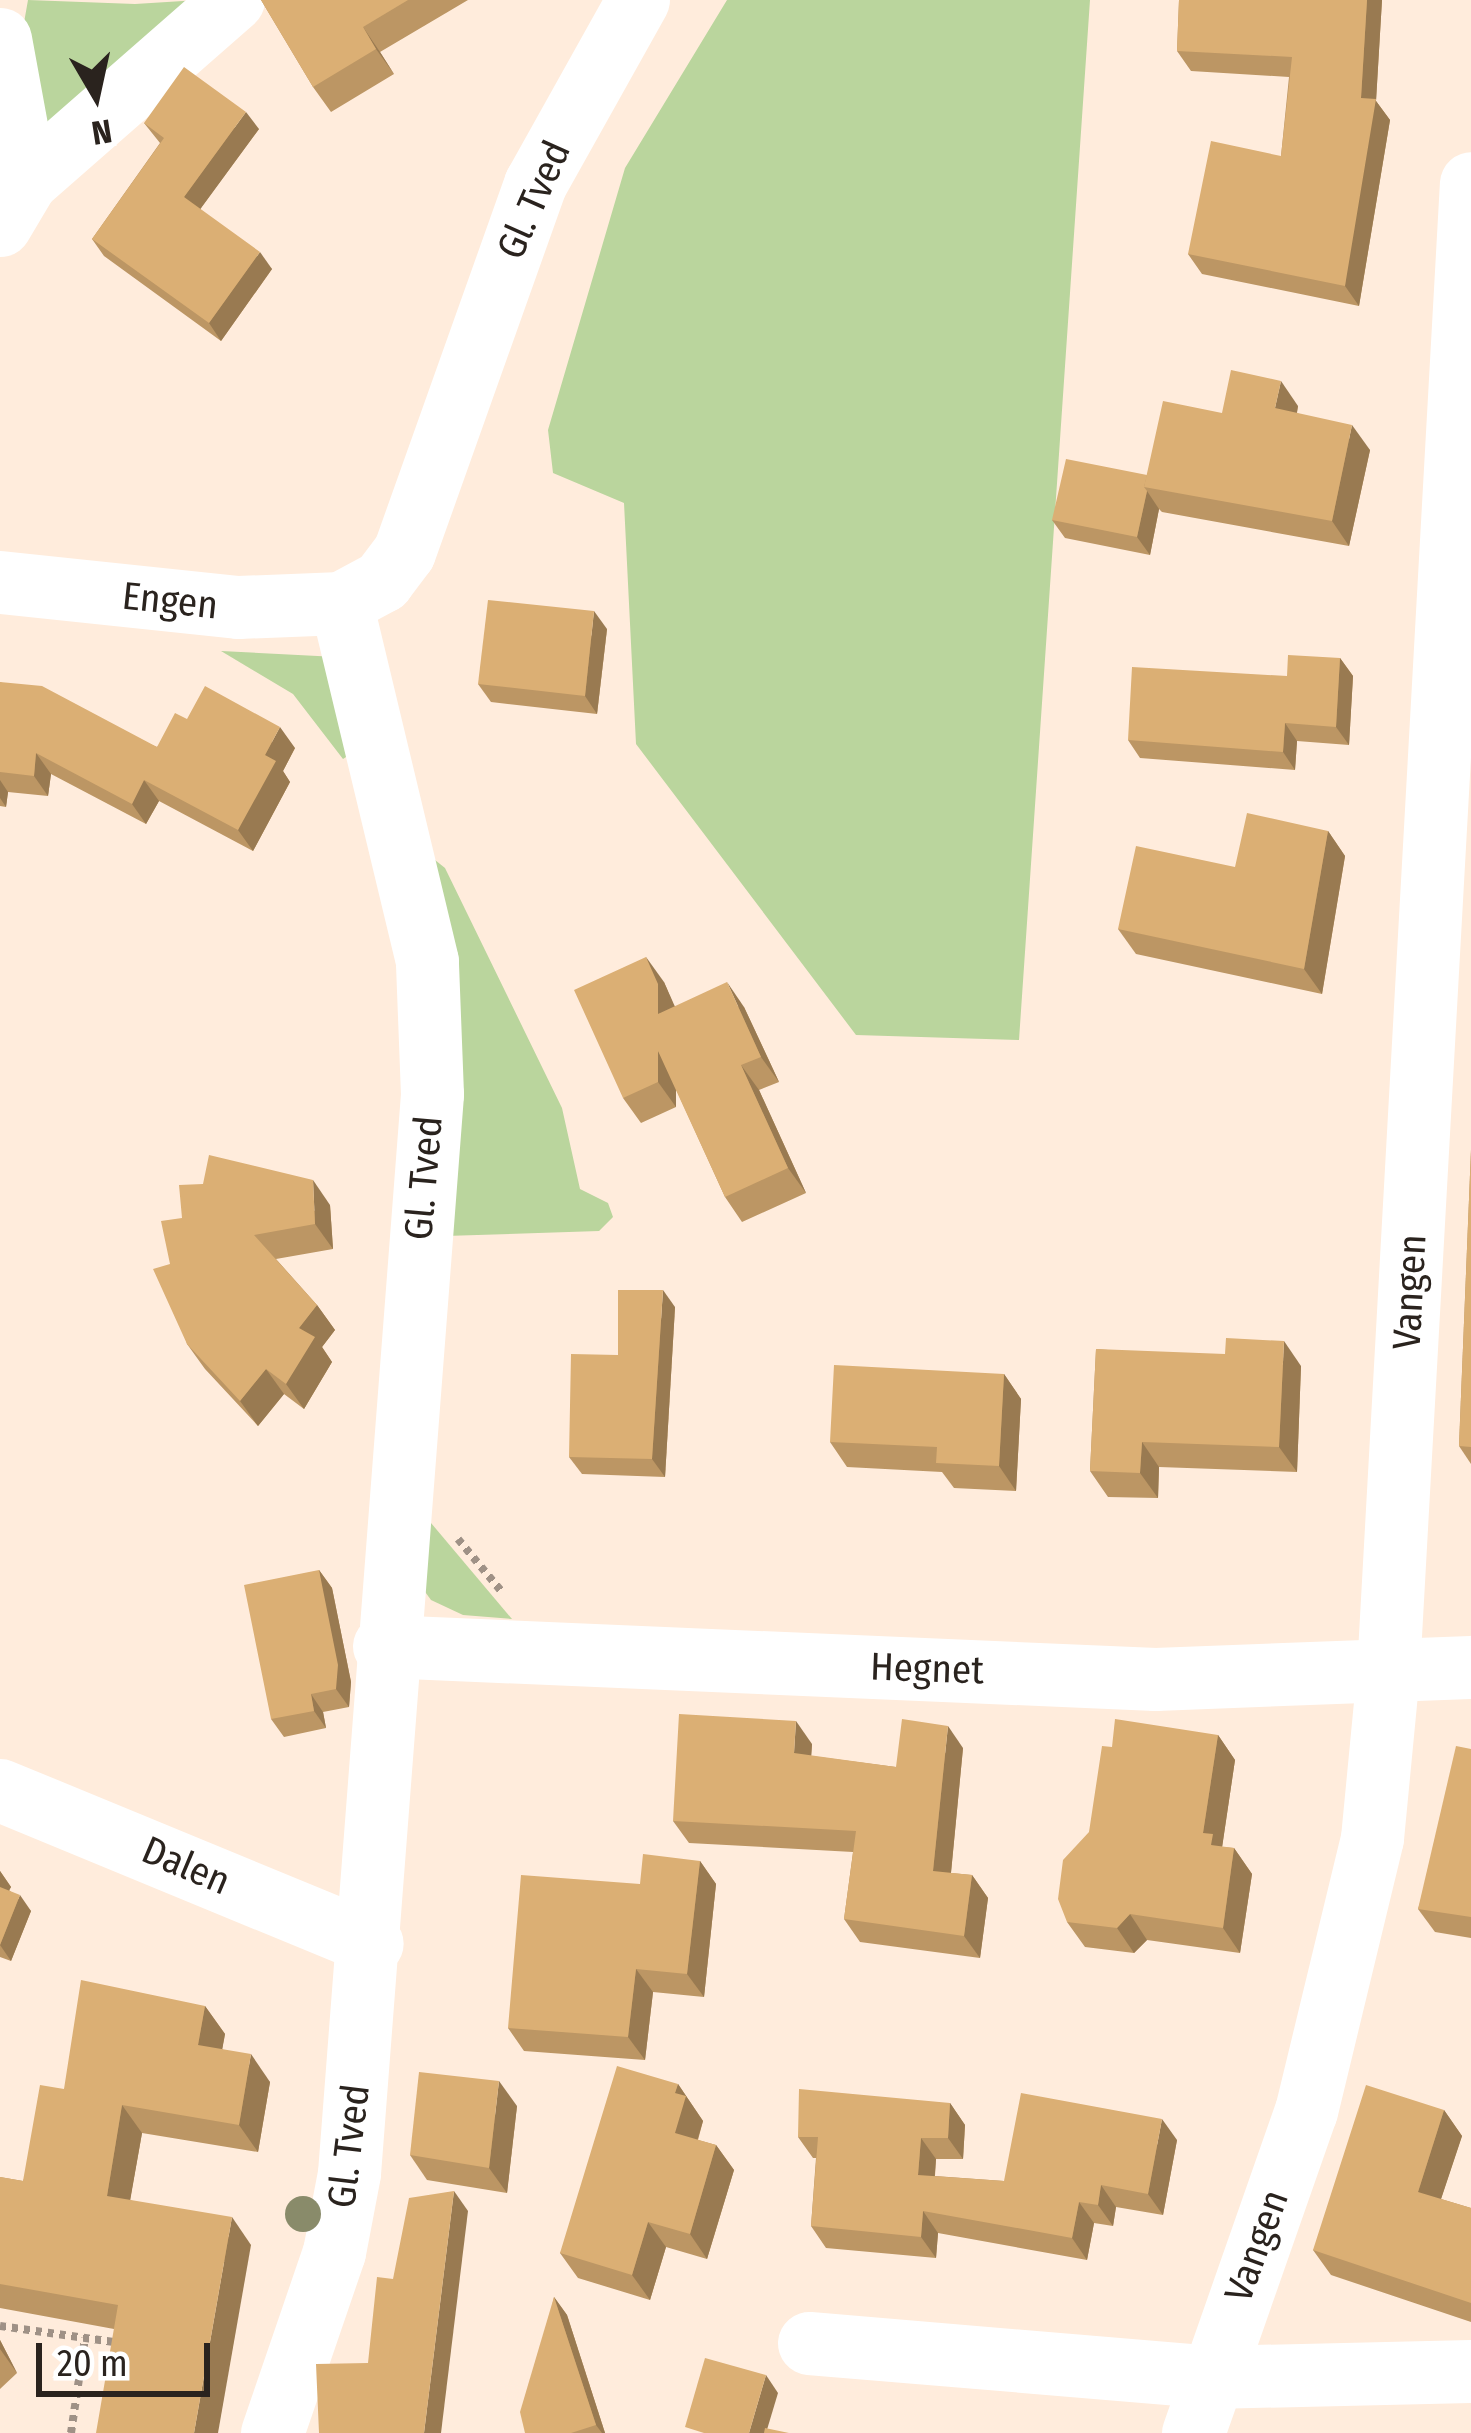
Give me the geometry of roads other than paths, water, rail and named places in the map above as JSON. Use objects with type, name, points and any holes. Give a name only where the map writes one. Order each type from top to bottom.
[{"type":"street","points":[[13,203],[233,0]]},
{"type":"street","name":"Gl. Tved","points":[[272,2433],[334,2252],[372,1943],[384,1646],[432,1094],[428,961],[341,603],[382,580],[404,553],[535,184],[638,0]]},
{"type":"street","points":[[0,39],[13,203]]},
{"type":"street","name":"Vangen","points":[[1202,2405],[1306,2111],[1372,1838],[1449,963],[1471,183]]},
{"type":"street","name":"Engen","points":[[0,582],[238,608],[341,603]]},
{"type":"street","name":"Hegnet","points":[[384,1646],[1155,1679],[1471,1667]]},
{"type":"street","name":"Dalen","points":[[0,1790],[372,1943]]},
{"type":"street","points":[[809,2343],[1202,2405],[1471,2372]]}]
